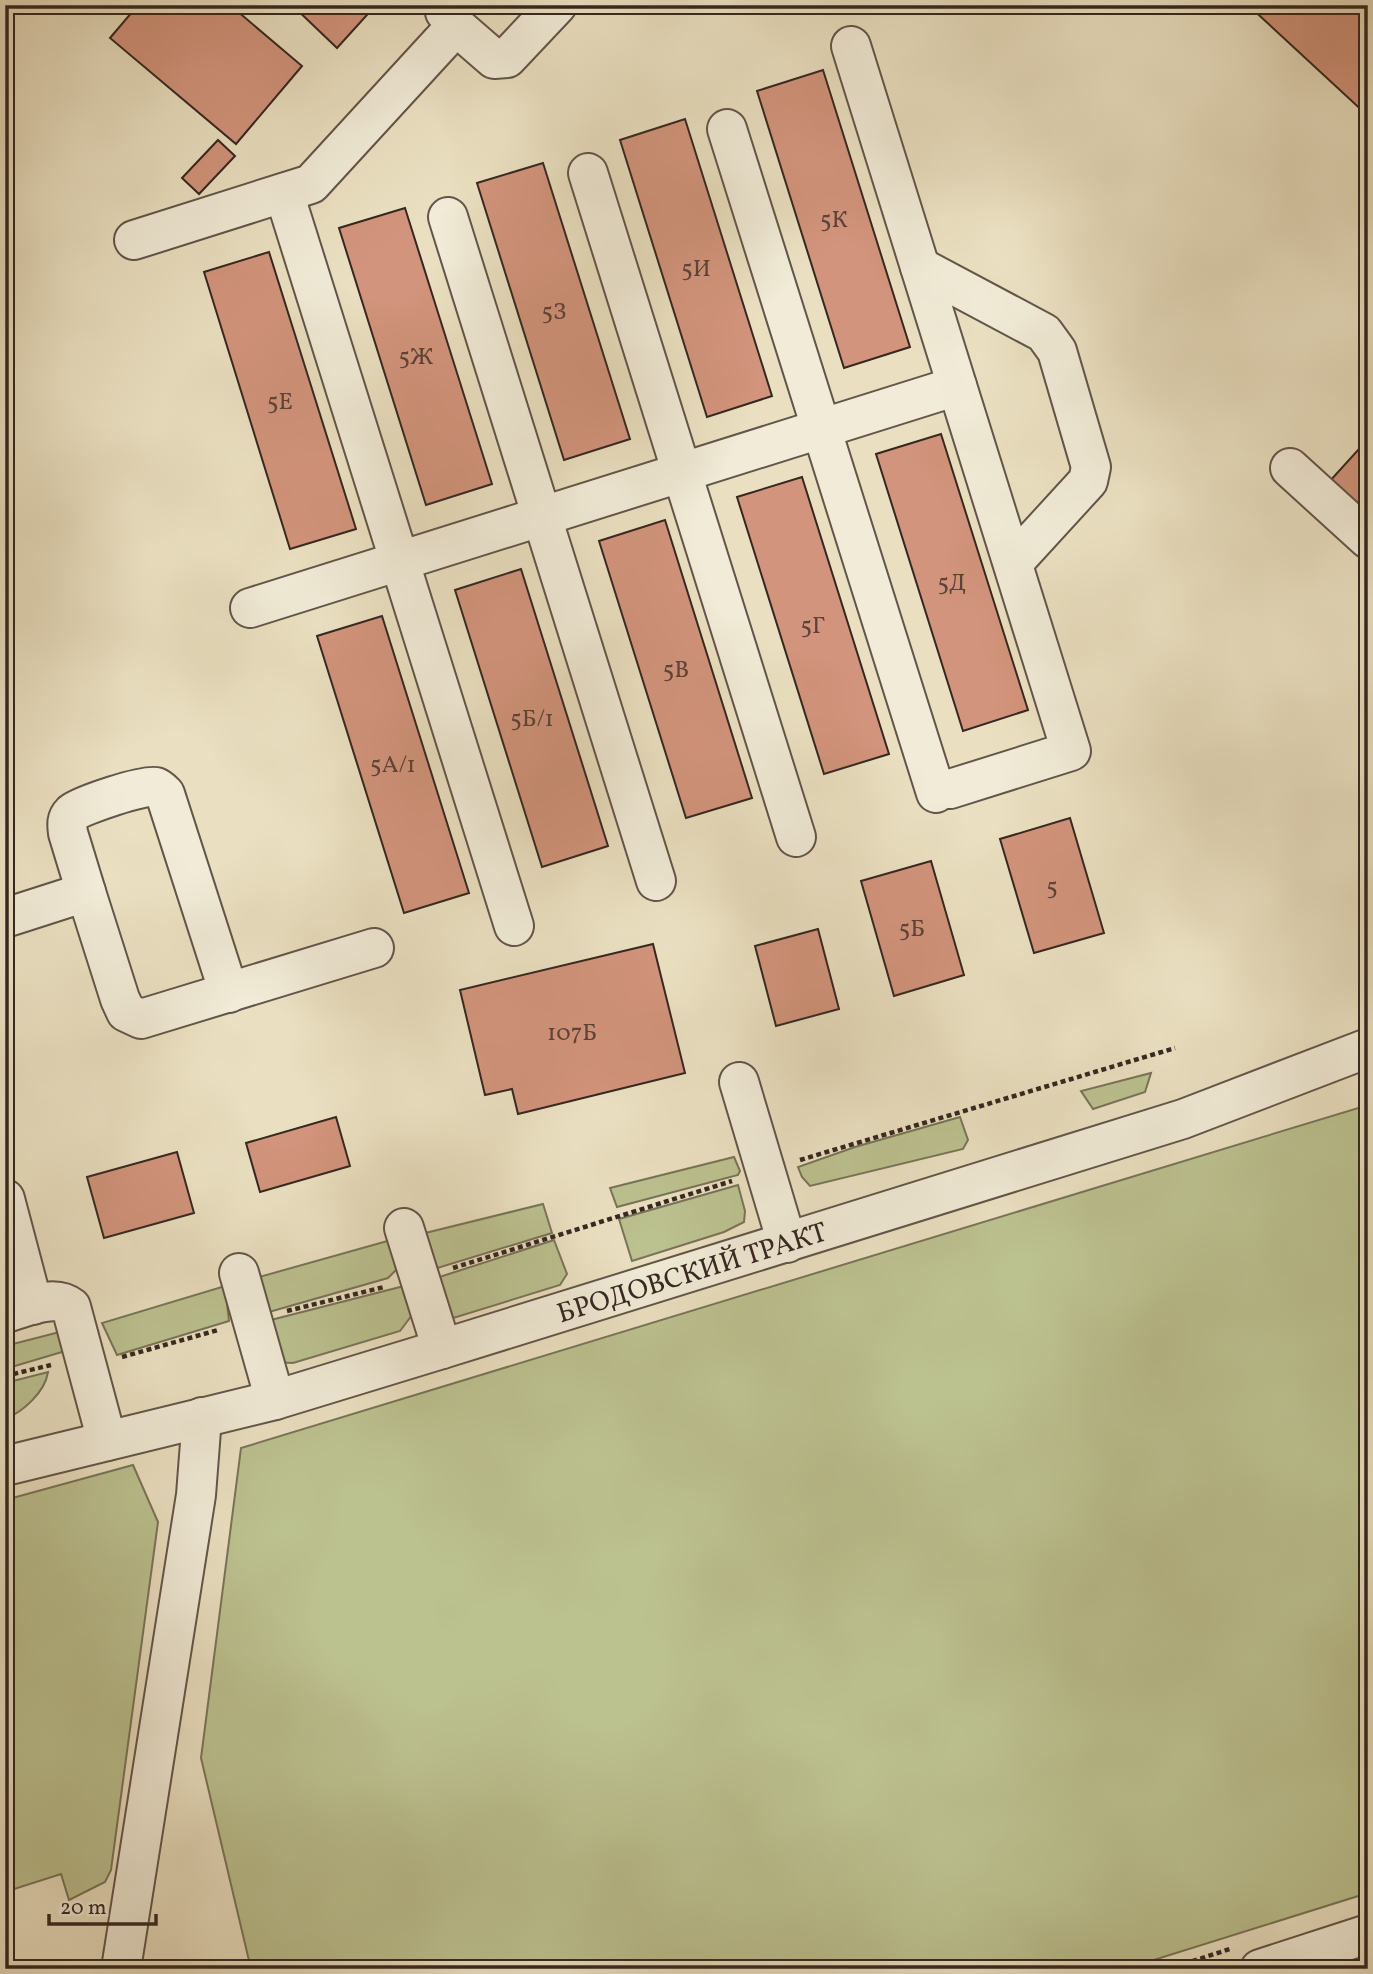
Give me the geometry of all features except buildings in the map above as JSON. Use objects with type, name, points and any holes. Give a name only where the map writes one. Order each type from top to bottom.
[{"type":"street","points":[[134,240],[311,184],[451,16],[494,59],[507,58],[557,5]]},
{"type":"street","points":[[727,129],[822,429],[943,791],[1072,751],[850,46]]},
{"type":"street","points":[[588,173],[796,837]]},
{"type":"street","points":[[284,193],[514,926]]},
{"type":"street","points":[[448,217],[656,881]]},
{"type":"street","points":[[920,267],[1044,333],[1057,351],[1091,467],[1088,481],[1083,488],[1013,564]]},
{"type":"street","points":[[250,608],[957,386]]},
{"type":"street","points":[[1290,468],[1368,539]]},
{"type":"street","points":[[229,993],[165,794],[155,787],[143,788],[83,807],[71,814],[66,823],[68,833],[120,999],[126,1012],[141,1019],[229,993],[374,948]]},
{"type":"street","points":[[5,918],[86,892]]},
{"type":"street","name":"БРОДОВСКИЙ ТРАКТ","points":[[5,1466],[275,1400],[442,1349],[1183,1119],[1368,1048]]},
{"type":"street","points":[[739,1082],[787,1243]]},
{"type":"street","points":[[5,1199],[19,1309],[64,1301],[71,1307],[107,1441]]},
{"type":"street","points":[[404,1228],[442,1349]]},
{"type":"street","points":[[239,1273],[275,1400]]},
{"type":"street","points":[[121,1969],[196,1495],[202,1417]]},
{"type":"street","points":[[1260,1969],[1368,1934]]},
{"type":"path","points":[[5,1376],[62,1362],[110,1360],[251,1320],[419,1278],[766,1170],[1175,1048]]},
{"type":"green space","points":[[1151,1073],[1145,1092],[1093,1109],[1081,1091]]},
{"type":"green space","points":[[1368,1105],[1368,1893],[1125,1969],[251,1969],[201,1758],[241,1448]]},
{"type":"green space","points":[[960,1117],[968,1140],[963,1149],[810,1186],[798,1167],[855,1147]]},
{"type":"green space","points":[[734,1157],[740,1171],[738,1175],[617,1207],[610,1188]]},
{"type":"green space","points":[[738,1185],[745,1211],[744,1222],[724,1232],[632,1261],[619,1219]]},
{"type":"green space","points":[[543,1204],[552,1233],[421,1273],[409,1237]]},
{"type":"green space","points":[[391,1240],[398,1268],[388,1278],[255,1316],[245,1281]]},
{"type":"green space","points":[[554,1240],[567,1274],[560,1285],[437,1323],[424,1282]]},
{"type":"green space","points":[[225,1286],[229,1321],[117,1355],[102,1323]]},
{"type":"green space","points":[[404,1286],[412,1315],[400,1331],[293,1363],[271,1362],[259,1323]]},
{"type":"green space","points":[[79,1327],[82,1346],[5,1369],[5,1346]]},
{"type":"green space","points":[[48,1372],[43,1387],[32,1400],[19,1412],[5,1419],[5,1383]]},
{"type":"green space","points":[[133,1465],[158,1522],[111,1870],[105,1882],[69,1900],[61,1874],[5,1892],[5,1500]]}]
